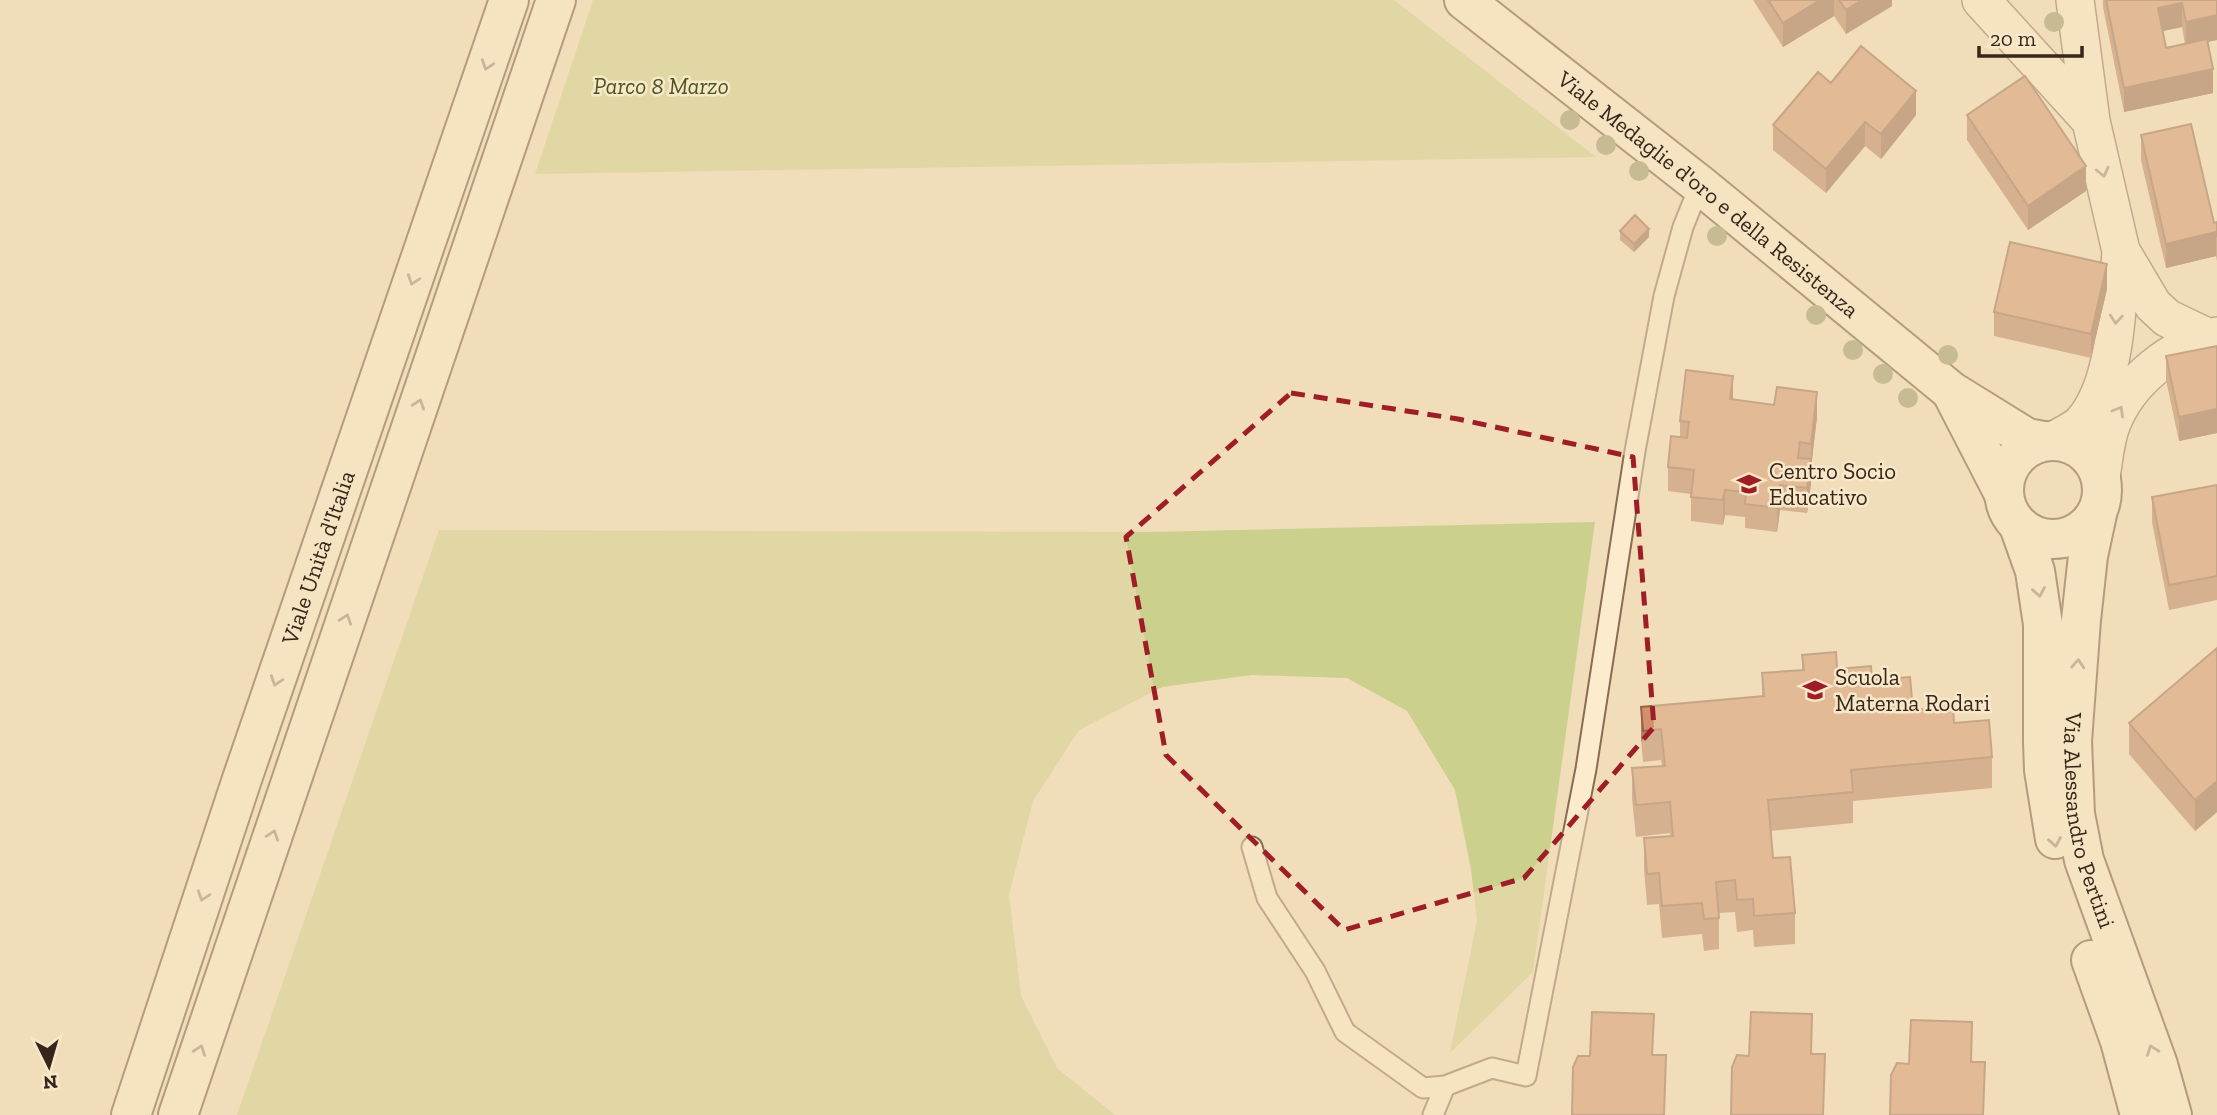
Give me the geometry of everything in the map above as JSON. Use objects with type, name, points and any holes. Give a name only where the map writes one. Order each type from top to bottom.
[{"type":"street","name":"Viale Unità d'Italia","points":[[131,1115],[241,782],[509,0]]},
{"type":"street","name":"Viale Unità d'Italia","points":[[178,1115],[556,0]]},
{"type":"street","name":"Viale Medaglie d'oro e della Resistenza","points":[[1464,0],[1700,186],[1951,391],[2027,438],[2049,441]]},
{"type":"street","points":[[1981,0],[2091,121]]},
{"type":"street","points":[[2075,0],[2091,121],[2121,251],[2153,306],[2167,318],[2213,337]]},
{"type":"street","points":[[2121,251],[2112,357],[2097,400],[2081,424],[2021,452],[2011,463],[2005,476],[2003,492],[2011,516],[2019,526],[2030,534],[2045,539],[2075,535],[2087,526],[2101,503],[2101,477],[2112,423],[2136,384],[2152,368],[2178,351],[2213,337]]},
{"type":"street","name":"Viale Medaglie d'oro e della Resistenza","points":[[1951,391],[2003,492]]},
{"type":"street","points":[[2049,441],[2070,443],[2084,451],[2095,463],[2101,477]]},
{"type":"street","name":"Via Alessandro Pertini","points":[[2096,514],[2081,620],[2072,741],[2075,814],[2084,860],[2158,1065],[2172,1115]]},
{"type":"street","name":"Via Alessandro Pertini","points":[[2019,526],[2037,579],[2043,624],[2044,770],[2058,857],[2068,894],[2120,1041],[2140,1115]]},
{"type":"lane","points":[[1252,847],[1267,898],[1315,971],[1345,1032],[1423,1088],[1445,1086],[1492,1068],[1527,1076],[1586,769],[1635,451],[1664,296],[1683,227],[1700,186]]},
{"type":"lane","points":[[1433,1115],[1445,1086]]},
{"type":"highlighted area","points":[[1291,393],[1458,419],[1633,457],[1654,727],[1524,878],[1344,930],[1166,755],[1126,537]]},
{"type":"green space","name":"Parco 8 Marzo","points":[[593,0],[1394,0],[1596,157],[535,174]]},
{"type":"green space","points":[[1595,522],[1533,972],[1450,1053],[1477,921],[1471,869],[1455,790],[1407,711],[1347,678],[1252,675],[1162,687],[1079,730],[1033,801],[1009,894],[1021,996],[1057,1068],[1115,1115],[237,1115],[439,530],[1148,532]]},
{"type":"building","points":[[1768,0],[1820,0],[1783,23]]},
{"type":"building","points":[[1839,0],[1862,0],[1846,10]]},
{"type":"building","points":[[2106,0],[2217,0],[2217,15],[2186,22],[2182,3],[2158,8],[2166,48],[2207,39],[2213,69],[2124,88]]},
{"type":"building","points":[[1861,46],[1916,91],[1881,134],[1865,122],[1826,169],[1773,125],[1818,72],[1831,83]]},
{"type":"building","points":[[2025,76],[2086,166],[2028,206],[1967,115]]},
{"type":"building","points":[[2191,124],[2214,223],[2217,222],[2217,237],[2216,232],[2166,244],[2141,135]]},
{"type":"building","points":[[1635,215],[1649,229],[1634,244],[1620,231]]},
{"type":"building","points":[[2010,242],[2107,264],[2091,334],[1994,312]]},
{"type":"building","points":[[2217,346],[2217,409],[2179,417],[2166,356]]},
{"type":"building","points":[[1686,370],[1733,376],[1730,399],[1774,405],[1777,387],[1817,392],[1811,444],[1800,442],[1798,458],[1811,459],[1807,488],[1780,485],[1777,508],[1745,504],[1746,492],[1725,490],[1723,500],[1691,497],[1694,470],[1668,467],[1671,436],[1687,438],[1689,422],[1680,421]]},
{"type":"building","points":[[2217,485],[2217,576],[2169,585],[2152,497]]},
{"type":"building","points":[[2217,648],[2217,781],[2195,800],[2129,723]]},
{"type":"building","points":[[1836,652],[1837,669],[1871,666],[1872,680],[1910,677],[1913,710],[1953,706],[1954,723],[1989,720],[1992,757],[1851,770],[1853,792],[1768,800],[1773,858],[1790,857],[1795,913],[1754,916],[1753,899],[1737,900],[1735,880],[1716,882],[1719,918],[1704,919],[1702,903],[1662,906],[1659,873],[1647,874],[1644,838],[1673,836],[1670,802],[1636,805],[1632,768],[1665,766],[1661,729],[1643,731],[1641,707],[1764,696],[1762,673],[1804,670],[1802,655]]},
{"type":"building","points":[[1592,1012],[1654,1014],[1652,1055],[1666,1055],[1664,1115],[1572,1115],[1573,1067],[1578,1056],[1590,1056]]},
{"type":"building","points":[[1751,1012],[1812,1014],[1811,1054],[1825,1054],[1823,1115],[1731,1115],[1732,1067],[1737,1055],[1749,1056]]},
{"type":"building","points":[[1911,1020],[1972,1022],[1971,1062],[1985,1062],[1983,1115],[1890,1115],[1891,1075],[1897,1063],[1909,1064]]},
{"type":"place","name":"Centro Socio Educativo","points":[[1749,484]]},
{"type":"place","name":"Scuola Materna Rodari","points":[[1815,690]]}]
